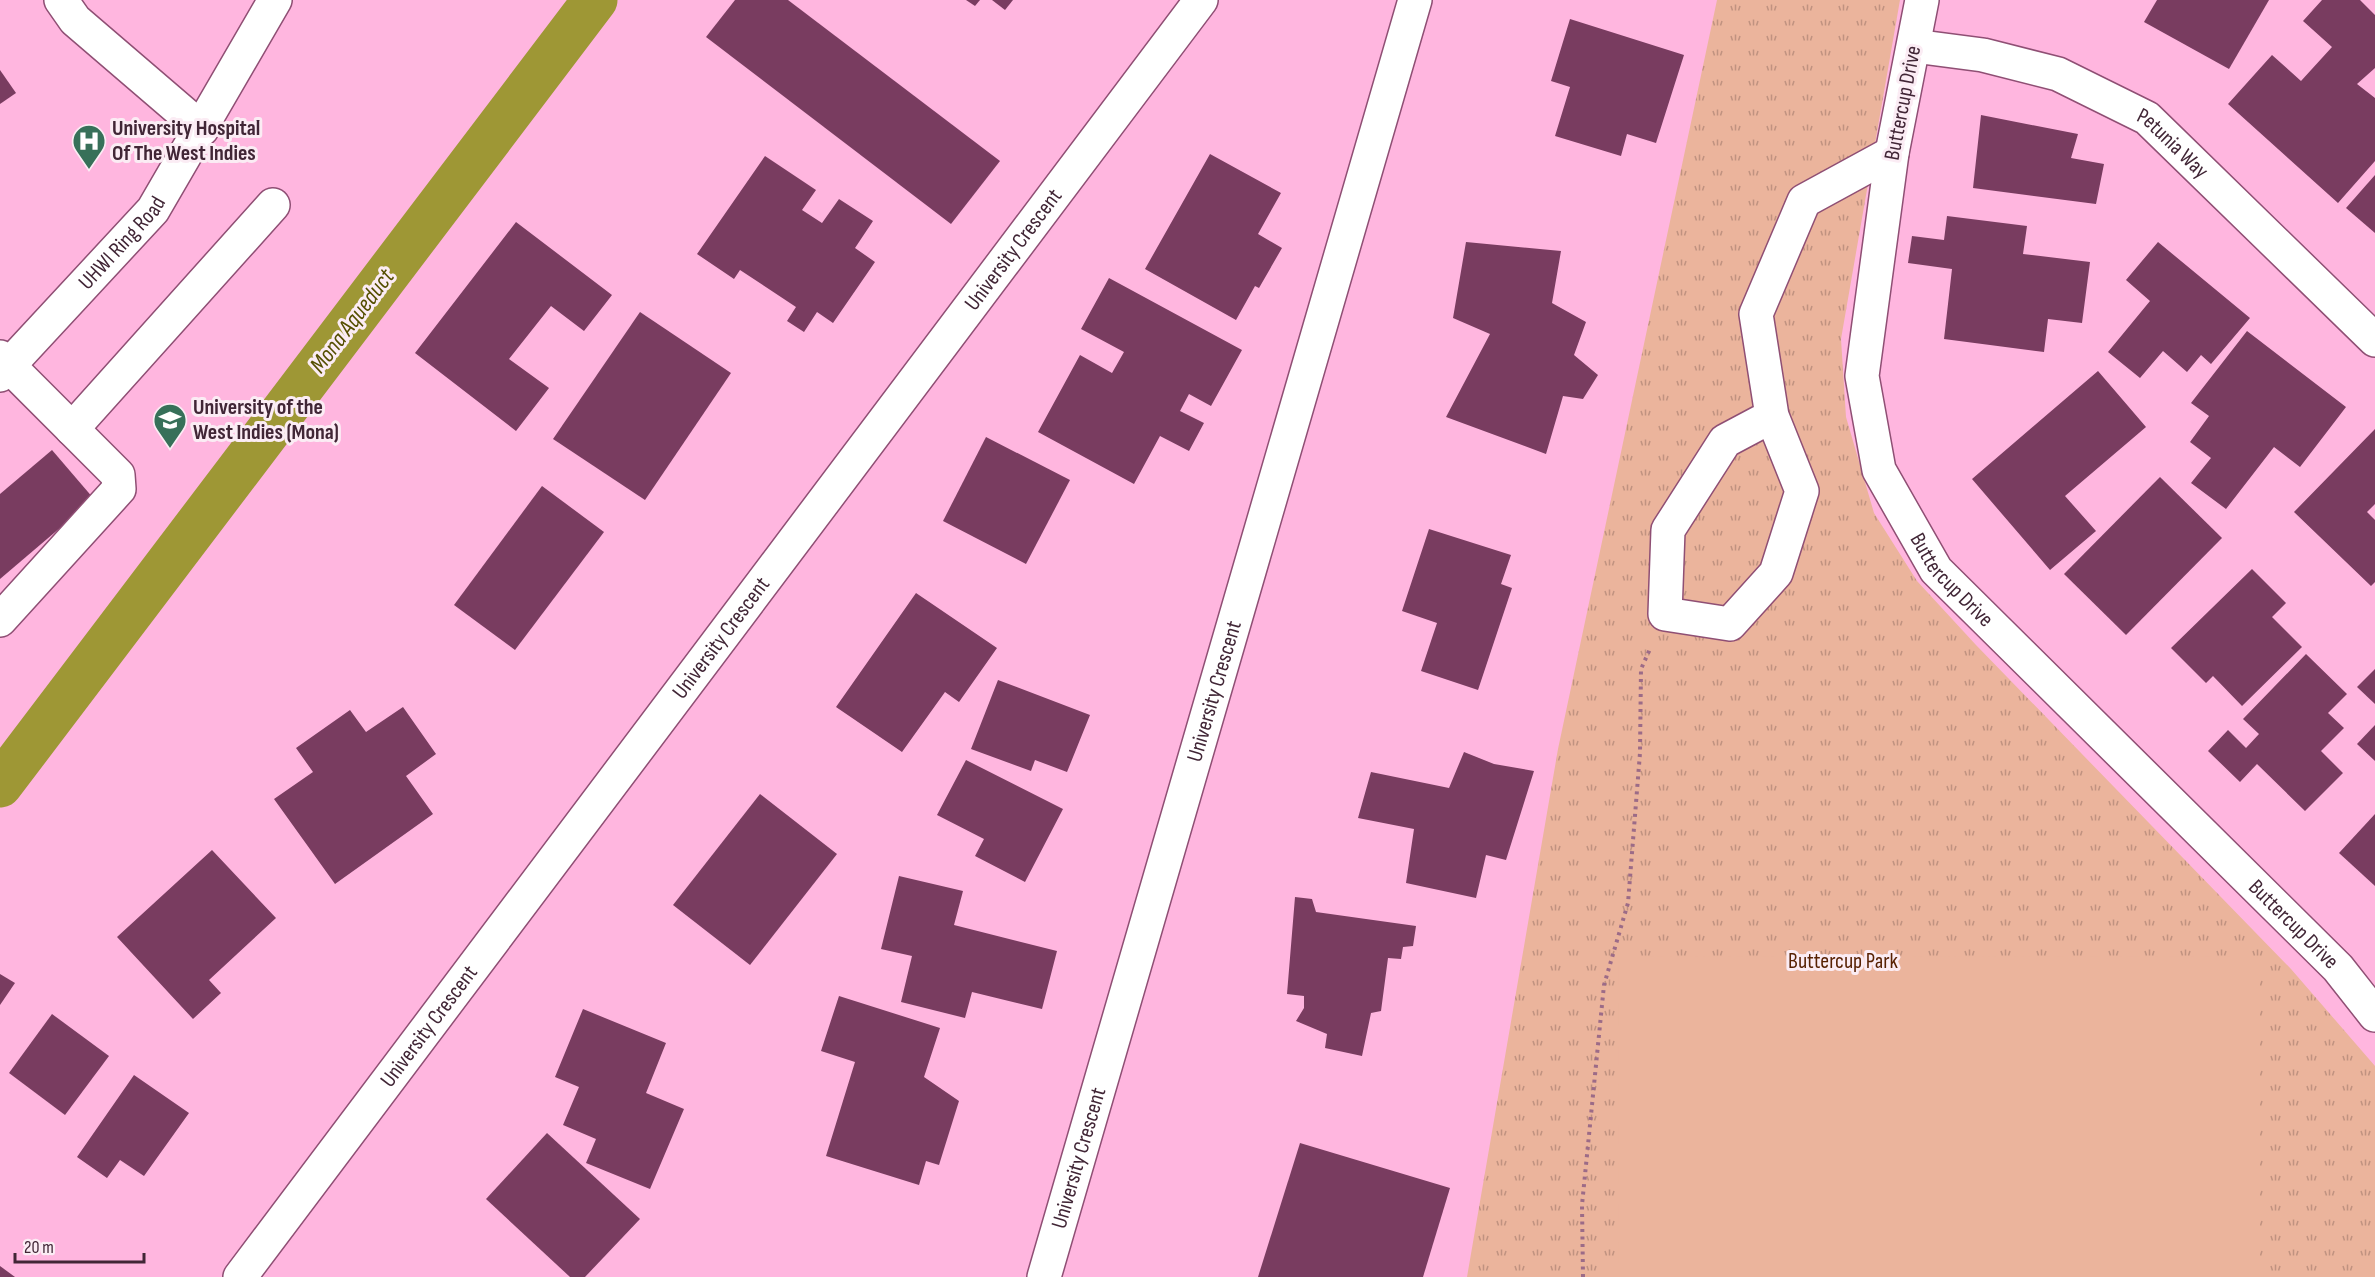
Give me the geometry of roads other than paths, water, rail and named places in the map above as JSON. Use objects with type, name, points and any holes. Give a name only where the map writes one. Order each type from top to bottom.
[{"type":"street","points":[[61,0],[75,20],[202,129]]},
{"type":"street","name":"UHWI Ring Road","points":[[3,366],[153,210],[275,0]]},
{"type":"street","name":"University Crescent","points":[[240,1277],[1201,0]]},
{"type":"street","name":"University Crescent","points":[[1044,1277],[1415,0]]},
{"type":"street","name":"Buttercup Drive","points":[[1922,0],[1892,153],[1862,376],[1879,470],[1936,570],[2338,968],[2375,1015]]},
{"type":"street","name":"Petunia Way","points":[[1914,46],[1983,55],[2058,74],[2146,118],[2375,340]]},
{"type":"street","points":[[1772,416],[1725,441],[1668,530],[1665,614],[1730,624],[1776,573],[1802,491],[1772,416],[1756,314],[1804,201],[1892,153]]},
{"type":"street","points":[[72,429],[273,205]]},
{"type":"street","points":[[0,620],[119,489],[118,476],[72,429],[3,366]]},
{"type":"waterway","name":"Mona Aqueduct","points":[[0,785],[595,0]]},
{"type":"place","name":"University Hospital Of The West Indies","points":[[89,170]]},
{"type":"place","name":"University of the West Indies (Mona)","points":[[170,449]]},
{"type":"park label","name":"Buttercup Park","points":[[1843,961]]}]
